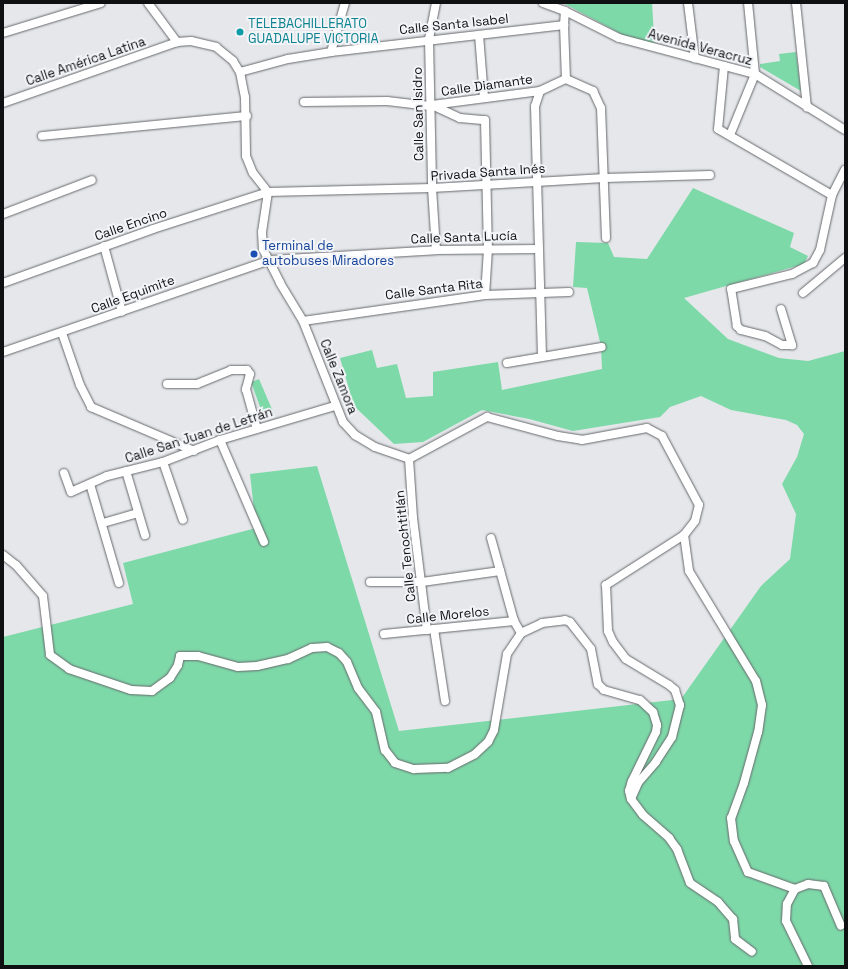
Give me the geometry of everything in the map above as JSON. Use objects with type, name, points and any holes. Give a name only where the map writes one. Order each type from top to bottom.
[{"type":"street","points":[[3,33],[101,3]]},
{"type":"street","points":[[148,3],[177,42],[191,40],[216,47],[233,60],[240,72],[247,116],[246,156],[253,173],[268,192]]},
{"type":"street","points":[[331,52],[345,3]]},
{"type":"street","name":"Calle San Isidro","points":[[436,3],[429,39],[432,188],[436,250]]},
{"type":"street","points":[[688,3],[695,59]]},
{"type":"street","points":[[730,134],[755,74],[748,3]]},
{"type":"street","points":[[796,3],[807,107]]},
{"type":"street","name":"Avenida Veracruz","points":[[546,4],[565,11],[619,38],[755,74],[845,130]]},
{"type":"street","points":[[565,11],[564,25],[566,79],[593,91],[599,100],[605,178],[606,238]]},
{"type":"street","name":"Calle Santa Isabel","points":[[240,72],[288,59],[331,52],[429,39],[564,25]]},
{"type":"street","points":[[479,35],[484,97]]},
{"type":"street","name":"Calle América Latina","points":[[3,103],[177,42]]},
{"type":"street","points":[[724,66],[718,129],[730,134],[832,195]]},
{"type":"street","name":"Calle Diamante","points":[[304,102],[387,101],[431,106],[484,97],[540,91],[566,79]]},
{"type":"street","points":[[540,91],[535,106],[538,181],[539,294],[542,356]]},
{"type":"street","points":[[431,106],[460,118],[484,120],[488,185],[488,248],[485,296]]},
{"type":"street","points":[[42,136],[247,116]]},
{"type":"street","points":[[781,309],[792,345],[782,345],[766,336],[741,330],[737,326],[731,289],[792,274],[813,263],[820,250],[832,195],[845,170]]},
{"type":"street","name":"Privada Santa Inés","points":[[268,192],[432,188],[538,181],[710,175]]},
{"type":"street","points":[[3,214],[92,180]]},
{"type":"street","name":"Calle Encino","points":[[3,283],[104,246],[268,192]]},
{"type":"street","name":"Calle Zamora","points":[[268,192],[262,232],[264,249],[280,283],[303,322],[335,406],[343,422],[355,435],[375,448],[409,459]]},
{"type":"street","points":[[104,246],[122,312]]},
{"type":"street","name":"Calle Santa Lucía","points":[[270,260],[436,250],[539,248]]},
{"type":"street","points":[[803,294],[845,258]]},
{"type":"street","name":"Calle Equimite","points":[[3,352],[62,333],[270,260]]},
{"type":"street","name":"Calle Santa Rita","points":[[303,322],[485,296],[569,292]]},
{"type":"street","points":[[62,333],[88,404],[100,412],[194,450]]},
{"type":"street","points":[[507,363],[602,347]]},
{"type":"street","points":[[167,384],[197,384],[231,370],[247,370],[250,374],[246,389],[257,429]]},
{"type":"street","name":"Calle San Juan de Letrán","points":[[64,473],[71,492],[126,472],[163,462],[220,440],[335,406]]},
{"type":"street","points":[[409,459],[486,417],[558,436],[582,440],[647,428],[662,436],[699,506],[695,521],[684,535],[606,585],[608,631],[613,642],[626,659],[675,690],[680,705],[672,737],[656,762],[638,783],[631,799]]},
{"type":"street","points":[[220,440],[264,542]]},
{"type":"street","name":"Calle Tenochtitlán","points":[[409,459],[413,518],[422,582],[445,701]]},
{"type":"street","points":[[163,462],[178,501],[183,520]]},
{"type":"street","points":[[126,472],[137,513],[145,535]]},
{"type":"street","points":[[90,484],[103,523],[119,583]]},
{"type":"street","points":[[103,523],[137,513]]},
{"type":"street","points":[[684,535],[689,572],[726,635],[756,681],[762,705],[758,732],[744,783],[730,818],[734,841],[748,872],[795,889]]},
{"type":"street","points":[[491,538],[514,621],[521,633]]},
{"type":"street","points":[[3,555],[16,565],[43,596],[50,655],[69,669],[131,690],[152,691],[170,678],[178,665],[180,656],[198,656],[238,667],[263,665],[288,659],[312,648],[327,648],[339,653],[347,662],[358,688],[376,712],[385,750],[395,763],[414,769],[448,768],[475,754],[488,742],[497,719],[499,688],[507,654],[521,633],[542,623],[565,620],[570,622],[591,649],[598,684],[604,690],[640,700],[653,712],[656,732],[632,781],[629,791],[631,799],[643,815],[669,838],[677,849],[690,883],[718,902],[732,919],[735,939],[752,952]]},
{"type":"street","points":[[370,582],[422,582],[500,571]]},
{"type":"street","name":"Calle Morelos","points":[[384,634],[514,621]]},
{"type":"street","points":[[808,966],[786,921],[787,904],[795,889],[808,884],[824,886],[841,926]]},
{"type":"green space","points":[[563,3],[652,3],[655,52]]},
{"type":"green space","points":[[796,52],[801,91],[760,67],[760,64],[780,61],[779,54]]},
{"type":"green space","points":[[693,188],[794,233],[790,247],[808,256],[804,264],[684,298],[728,339],[779,358],[808,361],[845,351],[845,966],[3,966],[3,637],[133,604],[123,563],[256,528],[250,474],[317,466],[399,731],[681,699],[761,586],[790,559],[796,514],[782,484],[797,457],[804,434],[797,425],[786,420],[731,410],[701,396],[670,407],[660,417],[573,431],[529,419],[482,410],[423,442],[394,444],[354,406],[340,358],[372,350],[377,368],[397,364],[406,398],[433,396],[433,372],[498,362],[502,390],[602,369],[601,346],[587,288],[573,287],[576,242],[608,243],[614,257],[647,259]]},
{"type":"green space","points":[[259,379],[274,414],[264,418],[251,382]]},
{"type":"place","name":"TELEBACHILLERATO GUADALUPE VICTORIA","points":[[240,32]]},
{"type":"place","name":"Terminal de autobuses Miradores","points":[[254,254]]}]
